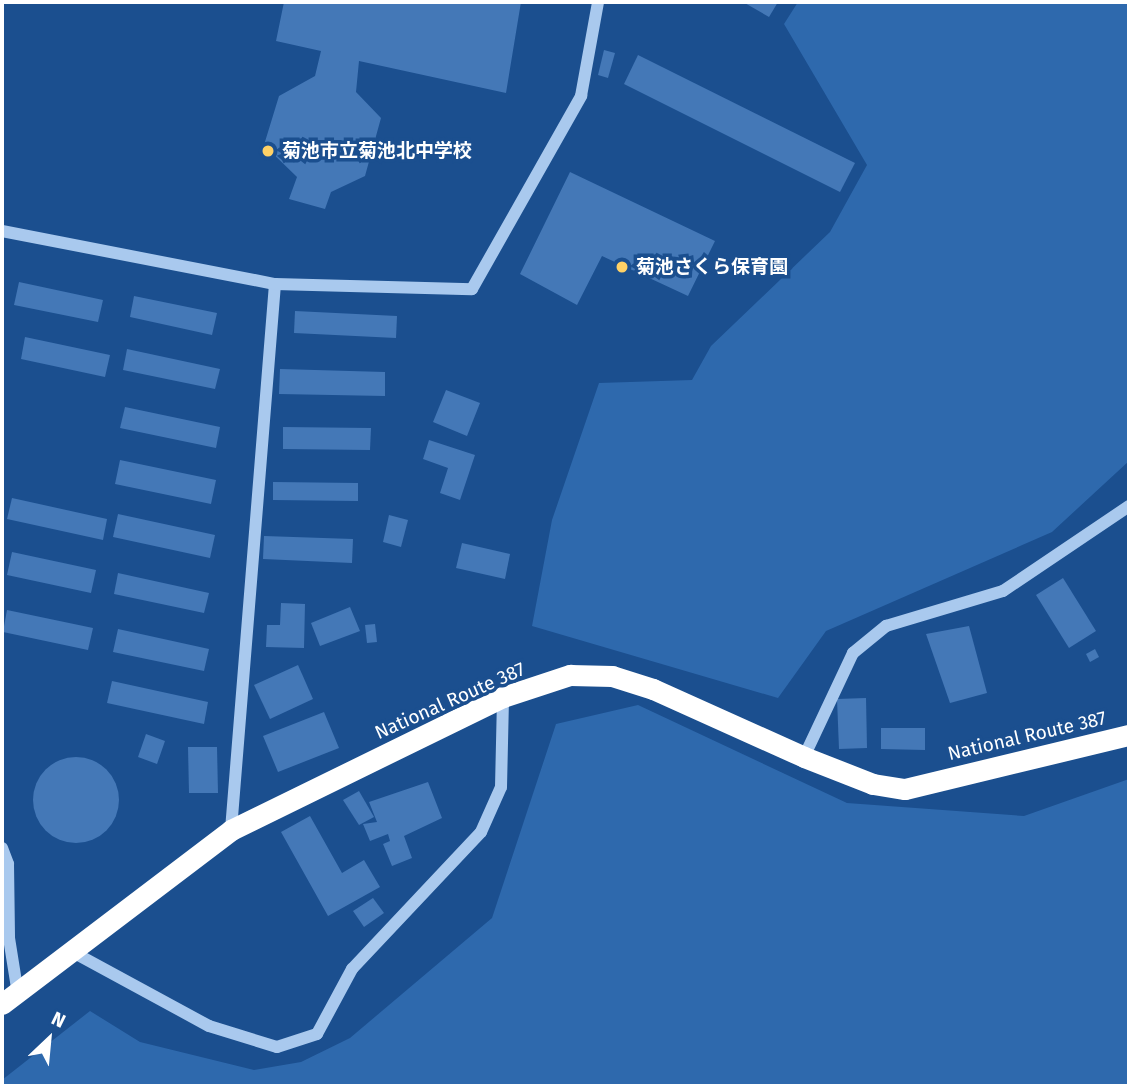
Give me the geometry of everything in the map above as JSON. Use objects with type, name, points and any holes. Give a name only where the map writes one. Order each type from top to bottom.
[{"type":"highway","name":"National Route 387","points":[[2,1004],[17,988],[231,830],[503,697],[570,675],[612,676],[653,689],[804,757],[873,784],[905,789],[1129,735]]},
{"type":"street","points":[[2,231],[275,284],[472,289],[581,96],[598,2]]},
{"type":"street","points":[[231,830],[275,284]]},
{"type":"street","points":[[804,757],[853,653],[886,626],[1003,591],[1129,506]]},
{"type":"street","points":[[69,949],[209,1026],[277,1047],[317,1034],[352,969],[481,832],[500,787],[503,697]]},
{"type":"street","points":[[2,848],[8,864],[9,938],[17,988]]},
{"type":"shaded area","points":[[798,2],[1129,2],[1129,461],[1052,532],[826,631],[778,698],[532,626],[552,520],[599,383],[692,380],[711,346],[830,232],[867,165],[784,24]]},
{"type":"shaded area","points":[[638,705],[847,803],[1024,816],[1129,779],[1129,1086],[2,1086],[2,1080],[90,1011],[140,1042],[254,1070],[301,1062],[350,1038],[492,918],[556,724]]},
{"type":"building","points":[[284,2],[521,2],[506,93],[359,61],[356,92],[381,118],[365,176],[331,192],[325,209],[289,199],[297,177],[264,145],[279,96],[315,76],[321,51],[276,41]]},
{"type":"building","points":[[743,2],[778,2],[769,17]]},
{"type":"building","points":[[604,50],[615,53],[608,78],[598,75]]},
{"type":"building","points":[[638,55],[855,163],[840,192],[624,84]]},
{"type":"building","points":[[570,172],[715,241],[688,296],[602,256],[577,305],[520,274]]},
{"type":"building","points":[[19,282],[103,300],[98,322],[14,305]]},
{"type":"building","points":[[134,296],[217,313],[212,335],[130,317]]},
{"type":"building","points":[[295,311],[397,316],[396,338],[294,333]]},
{"type":"building","points":[[25,337],[110,355],[105,377],[21,359]]},
{"type":"building","points":[[127,349],[220,369],[215,389],[123,370]]},
{"type":"building","points":[[280,369],[385,372],[385,396],[279,394]]},
{"type":"building","points":[[446,390],[480,403],[467,436],[433,422]]},
{"type":"building","points":[[125,407],[220,427],[216,448],[120,428]]},
{"type":"building","points":[[283,427],[371,428],[370,450],[283,449]]},
{"type":"building","points":[[429,440],[475,455],[460,500],[440,493],[448,468],[423,459]]},
{"type":"building","points":[[120,460],[216,480],[211,504],[115,484]]},
{"type":"building","points":[[273,482],[358,483],[358,501],[273,500]]},
{"type":"building","points":[[12,498],[107,519],[103,540],[7,519]]},
{"type":"building","points":[[118,514],[215,535],[210,558],[113,537]]},
{"type":"building","points":[[389,515],[408,520],[401,547],[383,542]]},
{"type":"building","points":[[264,536],[353,539],[352,563],[263,559]]},
{"type":"building","points":[[462,543],[510,554],[505,579],[456,568]]},
{"type":"building","points":[[12,552],[96,570],[91,593],[7,575]]},
{"type":"building","points":[[118,573],[209,593],[204,613],[114,594]]},
{"type":"building","points":[[1063,578],[1096,631],[1069,648],[1036,595]]},
{"type":"building","points":[[281,603],[305,604],[304,648],[266,647],[267,625],[280,625]]},
{"type":"building","points":[[350,607],[360,631],[320,646],[311,623]]},
{"type":"building","points":[[7,610],[93,628],[88,650],[3,632]]},
{"type":"building","points":[[375,624],[377,642],[367,643],[365,625]]},
{"type":"building","points":[[969,626],[987,693],[950,703],[926,634]]},
{"type":"building","points":[[118,629],[209,649],[204,671],[113,652]]},
{"type":"building","points":[[1095,649],[1099,657],[1090,662],[1086,654]]},
{"type":"building","points":[[298,665],[313,699],[270,719],[254,685]]},
{"type":"building","points":[[112,681],[208,702],[204,724],[107,703]]},
{"type":"building","points":[[866,698],[867,748],[839,749],[837,699]]},
{"type":"building","points":[[324,712],[339,748],[278,772],[263,736]]},
{"type":"building","points":[[881,728],[925,728],[925,750],[881,749]]},
{"type":"building","points":[[146,734],[165,741],[157,764],[138,757]]},
{"type":"building","points":[[999,737],[1002,750],[967,758],[964,746]]},
{"type":"building","points":[[188,747],[217,747],[218,793],[189,793]]},
{"type":"building","points":[[76,757],[92,761],[106,770],[115,784],[119,800],[115,816],[106,830],[92,839],[76,843],[60,839],[46,830],[37,816],[33,800],[37,784],[46,770],[60,761]]},
{"type":"building","points":[[428,782],[442,818],[404,836],[412,858],[392,866],[383,844],[390,841],[388,834],[370,841],[363,824],[377,822],[369,802]]},
{"type":"building","points":[[359,791],[374,817],[359,825],[343,800]]},
{"type":"building","points":[[310,816],[342,873],[364,860],[380,887],[328,916],[281,832]]},
{"type":"building","points":[[373,898],[384,913],[364,927],[353,911]]},
{"type":"place","name":"菊池市立菊池北中学校","points":[[268,151]]},
{"type":"place","name":"菊池さくら保育園","points":[[622,267]]}]
